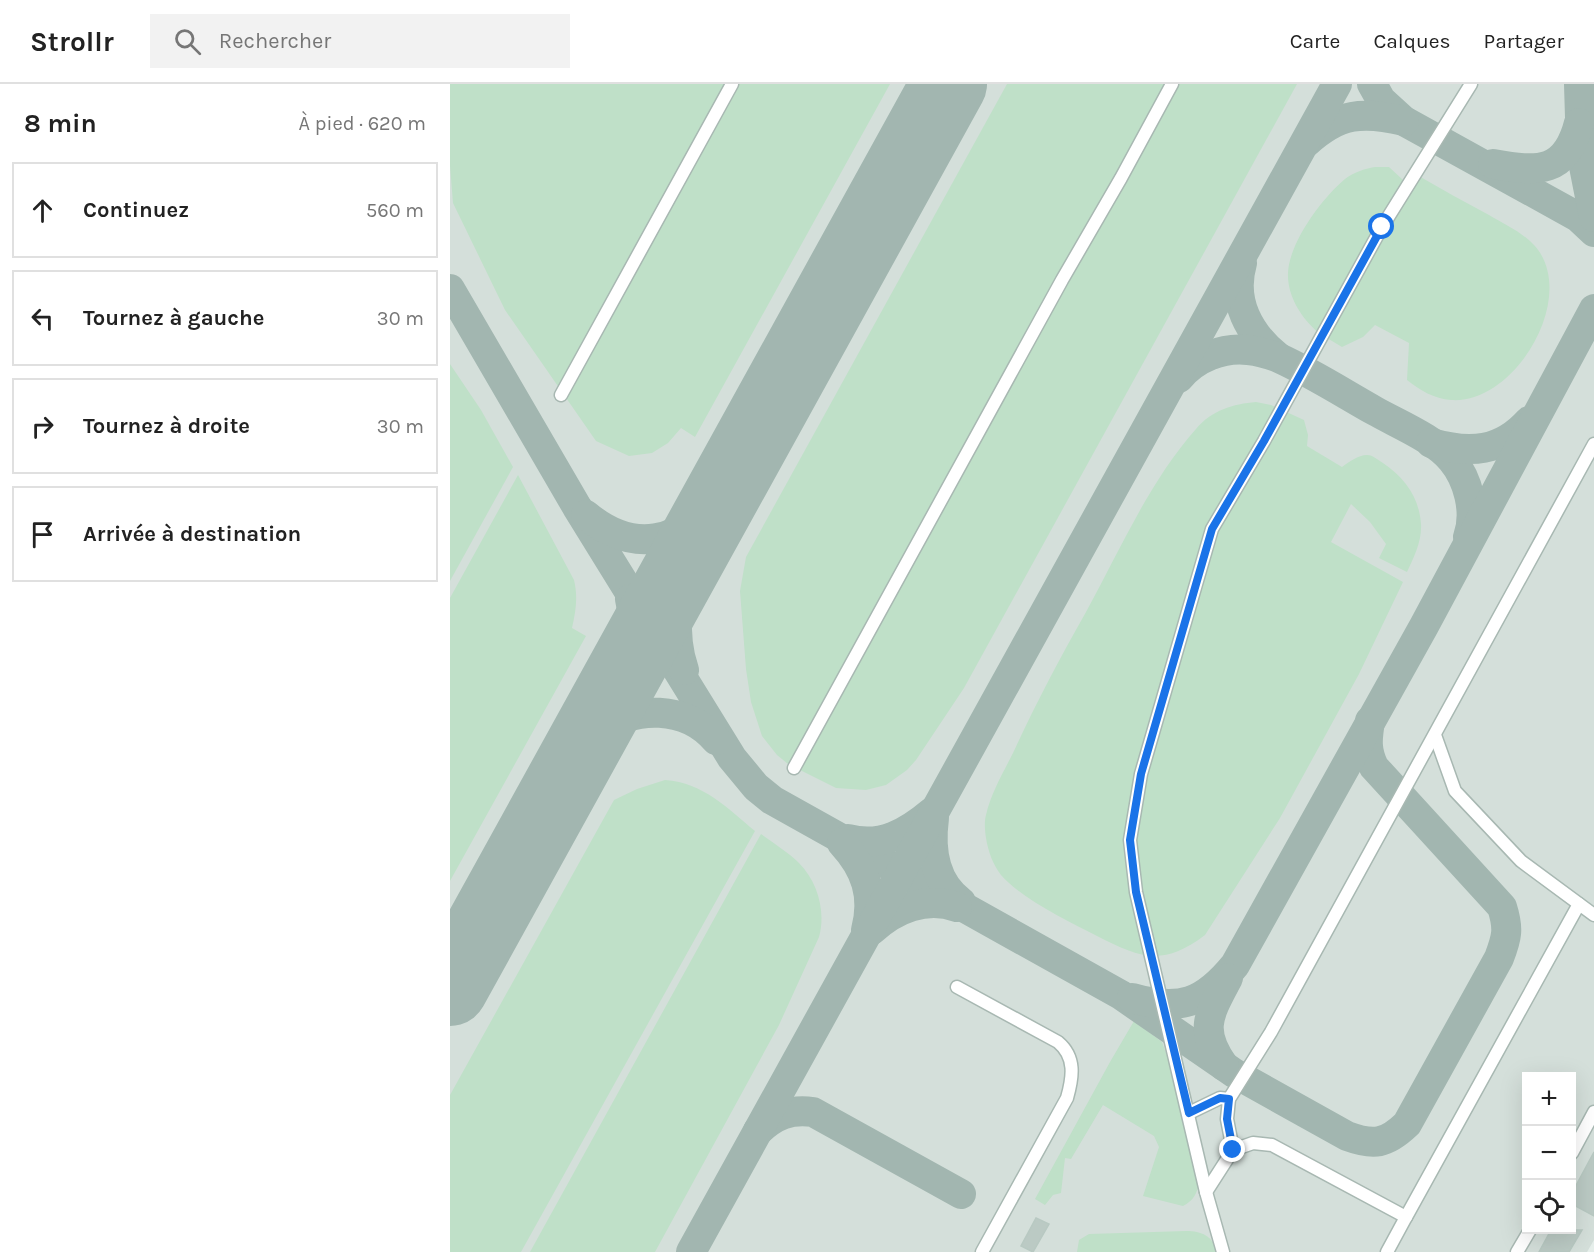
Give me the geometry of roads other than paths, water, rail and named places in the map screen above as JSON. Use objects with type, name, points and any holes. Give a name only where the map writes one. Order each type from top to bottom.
[{"type":"lane","points":[[561,395],[732,84]]},
{"type":"lane","points":[[794,768],[1172,84]]},
{"type":"lane","points":[[1223,1252],[1206,1192],[1136,892],[1130,840],[1141,774],[1212,529],[1264,441],[1382,227],[1471,84]]},
{"type":"lane","points":[[1233,1150],[1227,1119],[1229,1099],[1271,1032],[1594,444]]},
{"type":"lane","points":[[1435,735],[1455,791],[1521,861],[1594,915]]},
{"type":"lane","points":[[1387,1252],[1579,904]]},
{"type":"lane","points":[[957,987],[1058,1042],[1065,1048],[1072,1068],[1072,1080],[1067,1098],[982,1252]]},
{"type":"lane","points":[[1189,1113],[1220,1098],[1229,1099]]},
{"type":"lane","points":[[1576,1146],[1594,1113]]},
{"type":"lane","points":[[1206,1192],[1233,1150],[1253,1143],[1272,1145],[1406,1217]]},
{"type":"lane","points":[[1517,1252],[1528,1234]]}]
